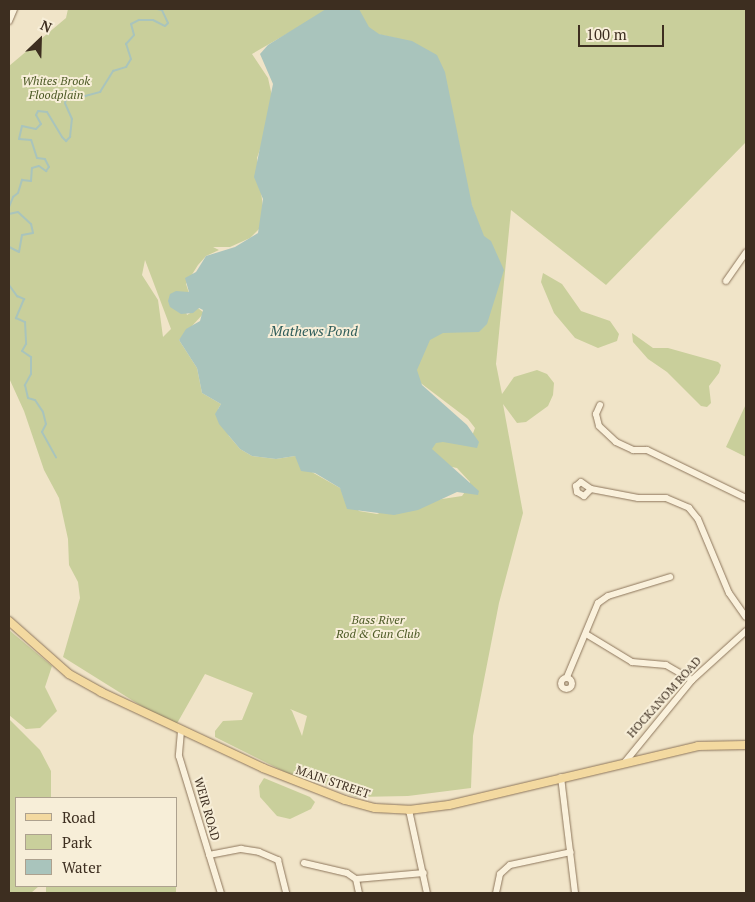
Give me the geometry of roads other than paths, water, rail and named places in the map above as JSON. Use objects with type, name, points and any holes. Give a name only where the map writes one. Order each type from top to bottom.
[{"type":"main road","name":"MAIN STREET","points":[[9,621],[69,674],[181,731],[345,800],[375,808],[409,810],[449,805],[698,746],[746,745]]},
{"type":"street","points":[[9,21],[14,9]]},
{"type":"street","points":[[726,281],[746,252]]},
{"type":"street","points":[[600,405],[596,414],[599,426],[616,442],[633,450],[647,450],[746,498]]},
{"type":"street","points":[[591,489],[638,498],[666,498],[689,508],[698,519],[729,593],[746,618]]},
{"type":"street","points":[[567,678],[586,634],[593,609],[602,600],[670,577]]},
{"type":"street","name":"HOCKANOM ROAD","points":[[625,762],[692,680],[746,631]]},
{"type":"street","points":[[586,634],[632,662],[666,665],[692,680]]},
{"type":"street","name":"WEIR ROAD","points":[[181,731],[179,756],[221,893]]},
{"type":"street","points":[[561,778],[575,893]]},
{"type":"street","points":[[409,810],[424,872],[427,893]]},
{"type":"street","points":[[209,855],[241,849],[259,852],[278,860],[286,893]]},
{"type":"street","points":[[496,893],[500,874],[510,866],[571,852]]},
{"type":"street","points":[[304,863],[347,874],[356,879],[424,872]]},
{"type":"street","points":[[356,879],[359,893]]},
{"type":"water","name":"Mathews Pond","points":[[326,9],[359,9],[369,27],[379,34],[412,41],[437,55],[445,72],[472,205],[484,236],[491,241],[504,270],[487,324],[479,332],[443,333],[430,340],[417,370],[422,385],[467,425],[479,442],[477,448],[443,442],[436,443],[432,449],[479,491],[478,495],[457,492],[418,510],[394,515],[347,509],[340,488],[315,473],[301,471],[295,456],[276,459],[252,456],[240,449],[219,424],[215,414],[221,404],[202,393],[197,368],[179,340],[186,329],[200,321],[203,310],[199,308],[193,313],[181,314],[170,307],[168,301],[170,294],[176,291],[189,292],[185,278],[196,272],[206,256],[235,247],[258,233],[263,199],[254,177],[273,84],[260,54],[268,45]]},
{"type":"waterway","points":[[9,207],[13,197],[18,193],[22,180],[31,181],[32,168],[39,166],[46,171],[49,167],[45,159],[37,158],[31,140],[19,139],[22,126],[36,129],[41,124],[36,115],[38,111],[47,112],[66,141],[70,137],[72,119],[65,103],[68,94],[74,90],[85,96],[100,92],[113,71],[126,67],[131,59],[126,44],[134,35],[131,24],[139,20],[153,20],[165,26],[168,23],[162,10],[157,9]]},
{"type":"waterway","points":[[9,214],[18,212],[31,224],[33,233],[22,235],[19,252],[9,247]]},
{"type":"waterway","points":[[9,285],[17,296],[24,299],[16,318],[25,322],[26,344],[22,351],[31,357],[31,374],[25,385],[28,398],[35,400],[43,412],[46,424],[42,432],[56,457]]},
{"type":"park label","name":"Whites Brook Floodplain","points":[[56,88]]},
{"type":"park label","name":"Bass River Rod & Gun Club","points":[[378,627]]}]
